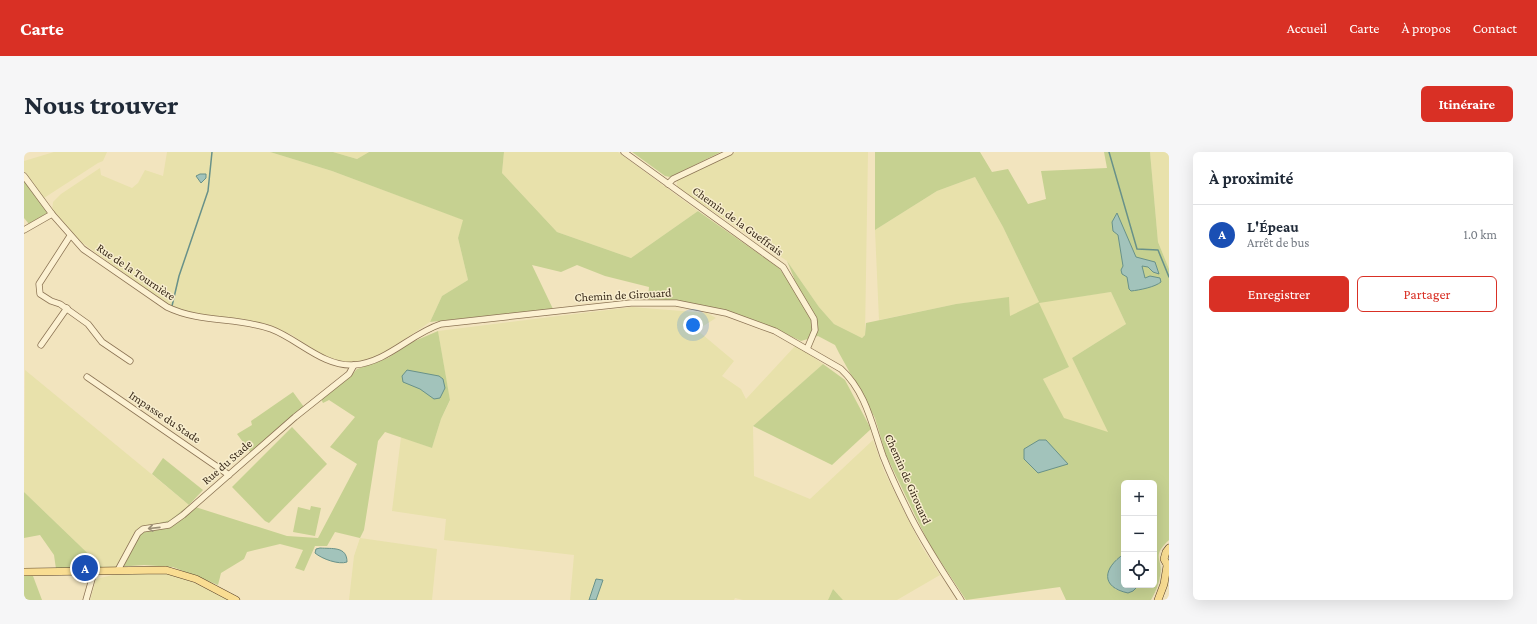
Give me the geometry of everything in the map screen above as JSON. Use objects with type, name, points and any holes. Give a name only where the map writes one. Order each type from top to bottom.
[{"type":"main road","points":[[1162,591],[1168,567],[1164,555],[1169,548]]},
{"type":"main road","points":[[24,572],[94,572],[154,569],[179,572],[196,579],[236,600]]},
{"type":"main road","points":[[1158,600],[1169,580]]},
{"type":"street","name":"Chemin de la Gueffrais","points":[[624,152],[777,261],[783,267],[814,319],[815,330],[807,350]]},
{"type":"street","points":[[668,184],[673,179],[730,152]]},
{"type":"street","points":[[24,176],[52,214],[24,230]]},
{"type":"street","name":"Rue de la Tournière","points":[[52,214],[83,249],[167,307],[183,314],[246,323]]},
{"type":"street","points":[[70,236],[39,284],[38,289],[40,294],[67,308],[88,324],[102,342],[130,361]]},
{"type":"street","name":"Chemin de Girouard","points":[[246,323],[282,333],[329,360],[354,365],[382,357],[422,333],[441,324],[652,302],[676,303],[726,313],[775,331],[841,369],[854,385],[872,419],[884,457],[907,509],[940,570],[961,600]]},
{"type":"street","points":[[41,346],[67,308]]},
{"type":"street","name":"Rue du Stade","points":[[118,570],[138,533],[143,529],[169,525],[188,511],[295,417],[349,374],[354,365]]},
{"type":"street","name":"Impasse du Stade","points":[[87,377],[230,475]]},
{"type":"street","points":[[86,600],[94,572]]},
{"type":"shaded area","points":[[54,152],[107,152],[103,161],[44,198],[24,171],[24,161]]},
{"type":"shaded area","points":[[167,152],[270,152],[332,171],[464,220],[458,238],[468,280],[442,296],[430,322],[385,353],[371,359],[352,363],[323,357],[292,335],[270,325],[240,319],[190,313],[170,306],[77,239],[52,211],[53,202],[61,194],[100,168],[101,175],[132,188],[138,183],[145,170],[163,176]]},
{"type":"shaded area","points":[[333,152],[369,152],[357,159]]},
{"type":"shaded area","points":[[504,152],[618,152],[698,211],[631,258],[557,232],[502,173]]},
{"type":"shaded area","points":[[736,152],[868,152],[865,335],[862,338],[834,324],[819,307],[787,261],[677,187],[677,180]]},
{"type":"shaded area","points":[[1150,152],[1169,152],[1169,269],[1158,242]]},
{"type":"shaded area","points":[[975,177],[1003,227],[1039,302],[1111,292],[1126,324],[1072,358],[1109,433],[1064,419],[1043,379],[1069,367],[1010,316],[1009,298],[956,304],[879,320],[875,230],[937,191]]},
{"type":"shaded area","points":[[632,307],[707,313],[716,318],[697,330],[734,361],[722,376],[741,389],[746,399],[796,345],[823,364],[753,426],[754,476],[810,499],[873,440],[884,471],[922,547],[940,575],[897,600],[843,600],[833,589],[828,600],[743,600],[735,598],[734,600],[570,600],[574,555],[444,540],[446,519],[392,511],[401,437],[432,448],[441,419],[450,401],[438,331]]},
{"type":"shaded area","points":[[25,370],[189,505],[170,520],[137,529],[116,567],[102,567],[24,492]]},
{"type":"shaded area","points":[[360,538],[437,549],[432,600],[349,600],[354,556]]},
{"type":"shaded area","points":[[155,572],[177,575],[229,600],[90,600],[96,579],[121,573]]},
{"type":"green space","points":[[270,152],[333,152],[357,159],[369,152],[504,152],[502,173],[557,232],[631,258],[698,211],[779,268],[788,280],[794,278],[787,261],[819,307],[834,324],[862,338],[865,335],[866,323],[956,304],[1009,297],[1010,316],[1039,302],[1003,227],[975,177],[937,191],[875,230],[875,152],[980,152],[992,172],[1008,169],[1028,204],[1046,199],[1041,171],[1107,168],[1104,152],[1150,152],[1158,242],[1169,269],[1169,540],[1160,551],[1159,558],[1161,570],[1157,587],[1157,480],[1121,480],[1121,556],[1116,560],[1115,589],[1124,592],[1133,591],[1136,588],[1156,588],[1151,600],[1066,600],[1060,587],[966,600],[929,544],[886,455],[875,418],[835,345],[818,336],[801,341],[764,325],[727,312],[688,303],[648,299],[649,287],[605,276],[577,265],[561,272],[532,265],[553,309],[430,322],[442,296],[468,280],[458,238],[463,220],[332,171]],"holes":[[[1111,292],[1126,324],[1072,358],[1108,432],[1064,418],[1043,379],[1069,367],[1039,303]]]},
{"type":"green space","points":[[632,152],[721,152],[670,177],[665,176]]},
{"type":"green space","points":[[24,180],[45,207],[47,213],[29,224],[24,218]]},
{"type":"green space","points":[[438,331],[450,400],[441,419],[432,448],[385,432],[378,441],[364,530],[360,538],[335,532],[327,546],[315,546],[304,571],[295,568],[303,550],[280,544],[247,552],[244,559],[221,573],[218,585],[173,567],[144,565],[116,567],[137,529],[170,520],[189,505],[287,536],[318,538],[357,464],[330,447],[355,417],[329,400],[323,403],[321,399],[349,378],[357,369],[388,358],[410,343]]},
{"type":"green space","points":[[823,364],[845,380],[871,429],[832,465],[753,426]]},
{"type":"green space","points":[[293,392],[304,407],[251,453],[237,434],[252,425],[251,421]]},
{"type":"green space","points":[[292,427],[327,464],[269,523],[265,521],[232,487]]},
{"type":"green space","points":[[163,458],[203,490],[189,505],[152,474]]},
{"type":"green space","points":[[24,492],[102,567],[56,569],[54,555],[40,535],[24,538]]},
{"type":"green space","points":[[311,506],[321,508],[315,536],[293,532],[298,507],[310,510]]},
{"type":"green space","points":[[24,575],[33,576],[42,600],[24,600]]},
{"type":"green space","points":[[833,589],[843,600],[828,600]]},
{"type":"water","points":[[206,174],[206,178],[201,183],[196,176]]},
{"type":"water","points":[[1117,213],[1136,257],[1155,262],[1159,274],[1153,272],[1148,267],[1142,266],[1145,278],[1150,276],[1160,278],[1161,282],[1158,284],[1139,290],[1131,291],[1129,289],[1127,277],[1122,274],[1121,270],[1123,266],[1118,235],[1113,231],[1112,222]]},
{"type":"water","points":[[407,370],[439,376],[443,379],[445,388],[440,398],[434,399],[420,389],[403,382],[402,376]]},
{"type":"water","points":[[1039,440],[1046,440],[1068,464],[1038,473],[1024,459],[1024,449]]},
{"type":"water","points":[[316,549],[338,549],[342,551],[347,562],[331,561],[315,553]]},
{"type":"water","points":[[1121,556],[1121,588],[1136,588],[1133,591],[1128,593],[1119,590],[1109,582],[1109,571],[1117,559]]},
{"type":"water","points":[[596,579],[603,580],[596,600],[589,600]]},
{"type":"waterway","points":[[172,306],[179,276],[208,191],[212,152]]},
{"type":"waterway","points":[[1109,152],[1137,249],[1158,250],[1169,277]]},
{"type":"place","name":"L'Épeau","points":[[85,568]]}]
